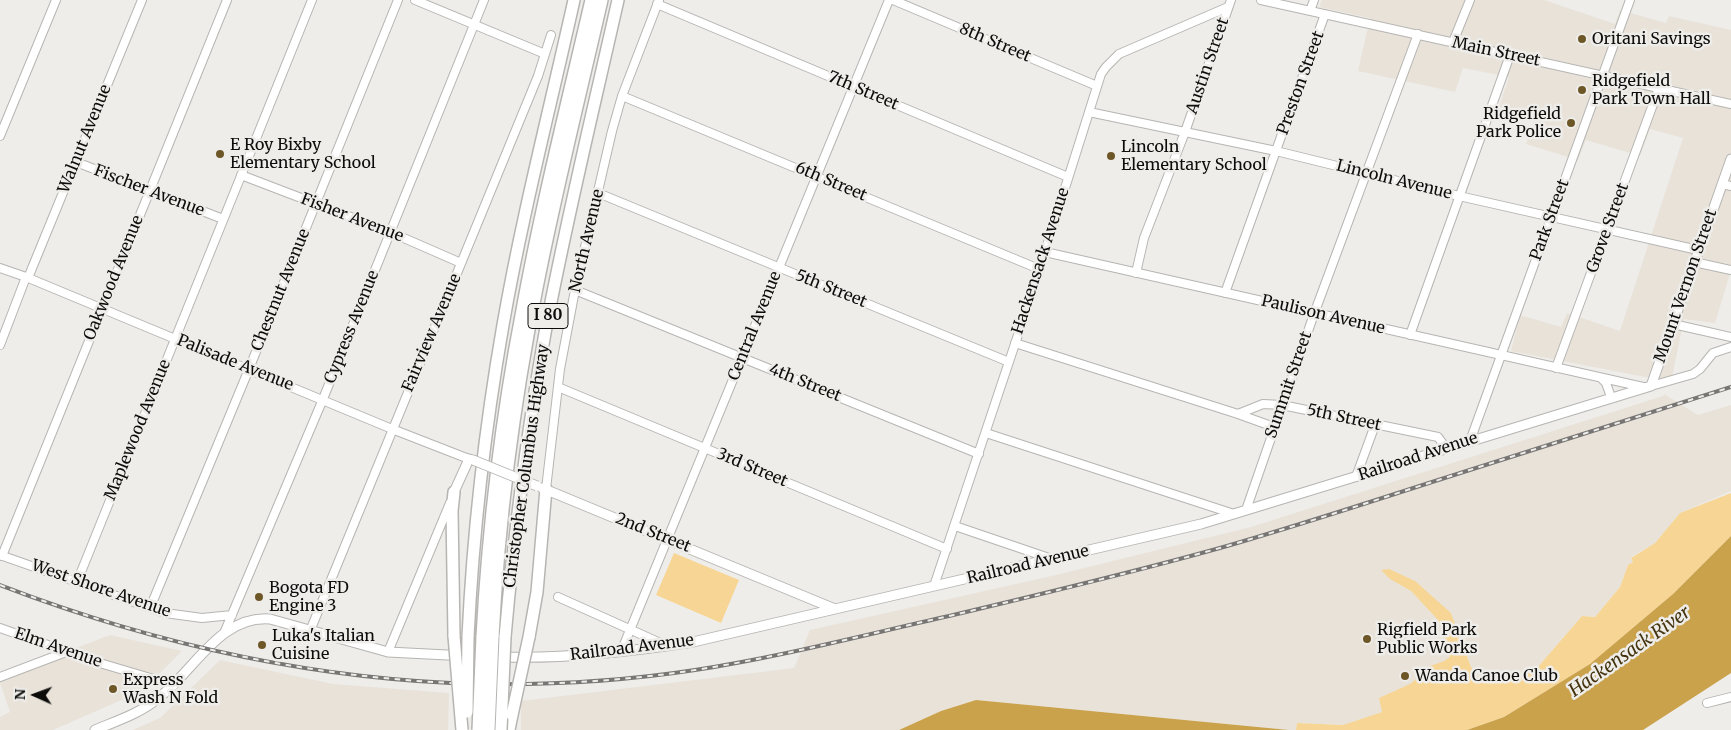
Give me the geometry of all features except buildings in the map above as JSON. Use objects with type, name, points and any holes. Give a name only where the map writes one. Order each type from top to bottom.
[{"type":"highway","name":"I 80","points":[[466,730],[468,637],[479,492],[499,348],[518,248],[574,0]]},
{"type":"highway","name":"Christopher Columbus Highway","points":[[489,730],[487,637],[495,490],[517,336],[532,260],[591,0]]},
{"type":"highway","name":"Christopher Columbus Highway","points":[[478,730],[487,637],[506,484],[528,337],[547,241],[602,0]]},
{"type":"highway","name":"Christopher Columbus Highway","points":[[501,730],[506,637],[521,490],[545,334],[564,240],[618,0]]},
{"type":"highway","points":[[509,730],[537,592],[542,488]]},
{"type":"highway","points":[[454,492],[452,511],[454,636],[462,730]]},
{"type":"main road","name":"Mount Vernon Street","points":[[1647,386],[1672,324],[1698,250],[1726,185],[1731,159]]},
{"type":"main road","name":"Railroad Avenue","points":[[388,652],[541,658],[620,652],[702,640],[1201,524],[1647,386]]},
{"type":"main road","name":"2nd Street","points":[[471,460],[835,609]]},
{"type":"main road","points":[[454,492],[471,460]]},
{"type":"main road","points":[[225,632],[242,622],[270,619],[388,652]]},
{"type":"main road","name":"Cypress Avenue","points":[[95,730],[141,710],[155,701],[174,686],[225,632]]},
{"type":"street","points":[[0,136],[56,0]]},
{"type":"street","name":"Walnut Avenue","points":[[0,345],[142,0]]},
{"type":"street","name":"Oakwood Avenue","points":[[1,556],[227,0]]},
{"type":"street","name":"Maplewood Avenue","points":[[77,582],[312,0]]},
{"type":"street","name":"Chestnut Avenue","points":[[150,608],[398,0]]},
{"type":"street","points":[[415,0],[545,54]]},
{"type":"street","name":"Cypress Avenue","points":[[225,632],[323,399],[484,0]]},
{"type":"street","name":"Central Avenue","points":[[620,652],[889,0]]},
{"type":"street","name":"8th Street","points":[[893,0],[1097,86]]},
{"type":"street","name":"Main Street","points":[[1260,0],[1731,104]]},
{"type":"street","name":"Preston Street","points":[[1310,11],[1314,0]]},
{"type":"street","points":[[1453,42],[1470,0]]},
{"type":"street","name":"Park Street","points":[[1470,441],[1630,0]]},
{"type":"street","name":"7th Street","points":[[658,2],[1068,178]]},
{"type":"street","name":"North Avenue","points":[[542,488],[575,290],[598,193],[622,96],[658,2]]},
{"type":"street","name":"Hackensack Avenue","points":[[934,586],[986,433],[1097,86],[1106,66],[1119,54],[1229,4]]},
{"type":"street","name":"Austin Street","points":[[1136,273],[1144,238],[1185,132],[1229,4]]},
{"type":"street","name":"Preston Street","points":[[1225,293],[1326,14]]},
{"type":"street","name":"Summit Street","points":[[1246,510],[1314,314],[1418,34]]},
{"type":"street","name":"Fairview Avenue","points":[[310,631],[538,76],[551,35]]},
{"type":"street","points":[[1410,335],[1510,55]]},
{"type":"street","name":"Grove Street","points":[[1556,368],[1659,88]]},
{"type":"street","name":"6th Street","points":[[622,96],[1039,269]]},
{"type":"street","name":"Lincoln Avenue","points":[[1089,112],[1276,152],[1698,250]]},
{"type":"street","name":"Fischer Avenue","points":[[76,162],[223,219]]},
{"type":"street","name":"Fisher Avenue","points":[[241,176],[390,232],[461,263]]},
{"type":"street","name":"5th Street","points":[[598,193],[1009,362]]},
{"type":"street","name":"Paulison Avenue","points":[[1045,252],[1501,356],[1610,380],[1647,386]]},
{"type":"street","points":[[1694,262],[1731,270]]},
{"type":"street","name":"Palisade Avenue","points":[[0,268],[471,460]]},
{"type":"street","name":"4th Street","points":[[575,290],[979,454]]},
{"type":"street","points":[[1672,324],[1731,336]]},
{"type":"street","points":[[1015,343],[1274,427]]},
{"type":"street","points":[[1647,386],[1693,374],[1700,369],[1713,353],[1731,347]]},
{"type":"street","points":[[1601,378],[1614,396]]},
{"type":"street","points":[[1610,380],[1616,390],[1614,396]]},
{"type":"street","name":"3rd Street","points":[[558,387],[947,549]]},
{"type":"street","name":"5th Street","points":[[1238,414],[1263,404],[1282,405],[1438,437],[1446,448]]},
{"type":"street","points":[[1356,477],[1374,425]]},
{"type":"street","points":[[986,433],[1234,514]]},
{"type":"street","points":[[388,652],[454,492]]},
{"type":"street","points":[[955,526],[1052,559]]},
{"type":"street","name":"West Shore Avenue","points":[[1,556],[165,613],[186,617],[232,615]]},
{"type":"street","points":[[558,598],[668,646]]},
{"type":"street","name":"Elm Avenue","points":[[0,628],[66,652],[174,686]]},
{"type":"street","points":[[0,677],[66,652]]},
{"type":"street","points":[[1707,703],[1731,697]]},
{"type":"shaded area","points":[[1322,0],[1544,0],[1615,24],[1620,10],[1666,23],[1669,16],[1731,30],[1731,270],[1715,323],[1684,319],[1671,382],[1511,351],[1520,315],[1561,327],[1567,313],[1620,331],[1683,138],[1650,129],[1640,156],[1586,140],[1578,160],[1526,144],[1535,118],[1499,107],[1509,77],[1463,68],[1455,92],[1358,71],[1370,18],[1319,7]]},
{"type":"shaded area","points":[[1664,394],[1698,415],[1731,405],[1731,491],[1680,513],[1655,543],[1631,557],[1633,562],[1628,565],[1620,587],[1595,617],[1582,616],[1537,668],[1508,677],[1484,681],[1477,677],[1471,667],[1451,613],[1390,579],[1411,591],[1440,621],[1454,672],[1382,712],[1343,725],[1297,723],[1296,730],[1289,730],[976,700],[941,711],[899,730],[521,730],[521,701],[794,668],[810,630],[1056,575],[1251,527],[1663,396]]},
{"type":"shaded area","points":[[1731,493],[1731,536],[1673,594],[1590,664],[1504,717],[1467,730],[1296,730],[1297,723],[1343,725],[1382,712],[1379,698],[1410,684],[1419,677],[1425,668],[1450,657],[1439,621],[1411,591],[1390,579],[1381,570],[1389,569],[1415,581],[1451,613],[1471,667],[1477,677],[1484,681],[1508,677],[1537,668],[1582,616],[1595,617],[1620,587],[1628,565],[1633,562],[1631,558],[1655,543],[1680,513]]},
{"type":"shaded area","points":[[674,553],[739,580],[721,623],[656,595]]},
{"type":"shaded area","points":[[110,635],[182,651],[142,691],[53,730],[0,730],[0,717],[10,712],[0,683],[0,677]]},
{"type":"shaded area","points":[[220,660],[333,684],[449,693],[448,730],[133,730],[160,718]]},
{"type":"water","name":"Hackensack River","points":[[1731,536],[1731,673],[1643,730],[1467,730],[1504,717],[1590,664],[1673,594]]},
{"type":"water","points":[[976,700],[1289,730],[899,730],[941,711]]},
{"type":"railway","points":[[0,585],[117,625],[176,641],[236,655],[357,675],[418,681],[480,684],[561,683],[641,677],[727,665],[790,652],[984,608],[1158,565],[1304,523],[1731,387]]},
{"type":"place","name":"Oritani Savings","points":[[1582,39]]},
{"type":"place","name":"Ridgefield Park Town Hall","points":[[1582,90]]},
{"type":"place","name":"Ridgefield Park Police","points":[[1571,123]]},
{"type":"place","name":"E Roy Bixby Elementary School","points":[[220,154]]},
{"type":"place","name":"Lincoln Elementary School","points":[[1111,156]]},
{"type":"place","name":"Bogota FD Engine 3","points":[[259,597]]},
{"type":"place","name":"Rigfield Park Public Works","points":[[1367,639]]},
{"type":"place","name":"Luka's Italian Cuisine","points":[[262,645]]},
{"type":"place","name":"Wanda Canoe Club","points":[[1405,676]]},
{"type":"place","name":"Express Wash N Fold","points":[[113,689]]}]
